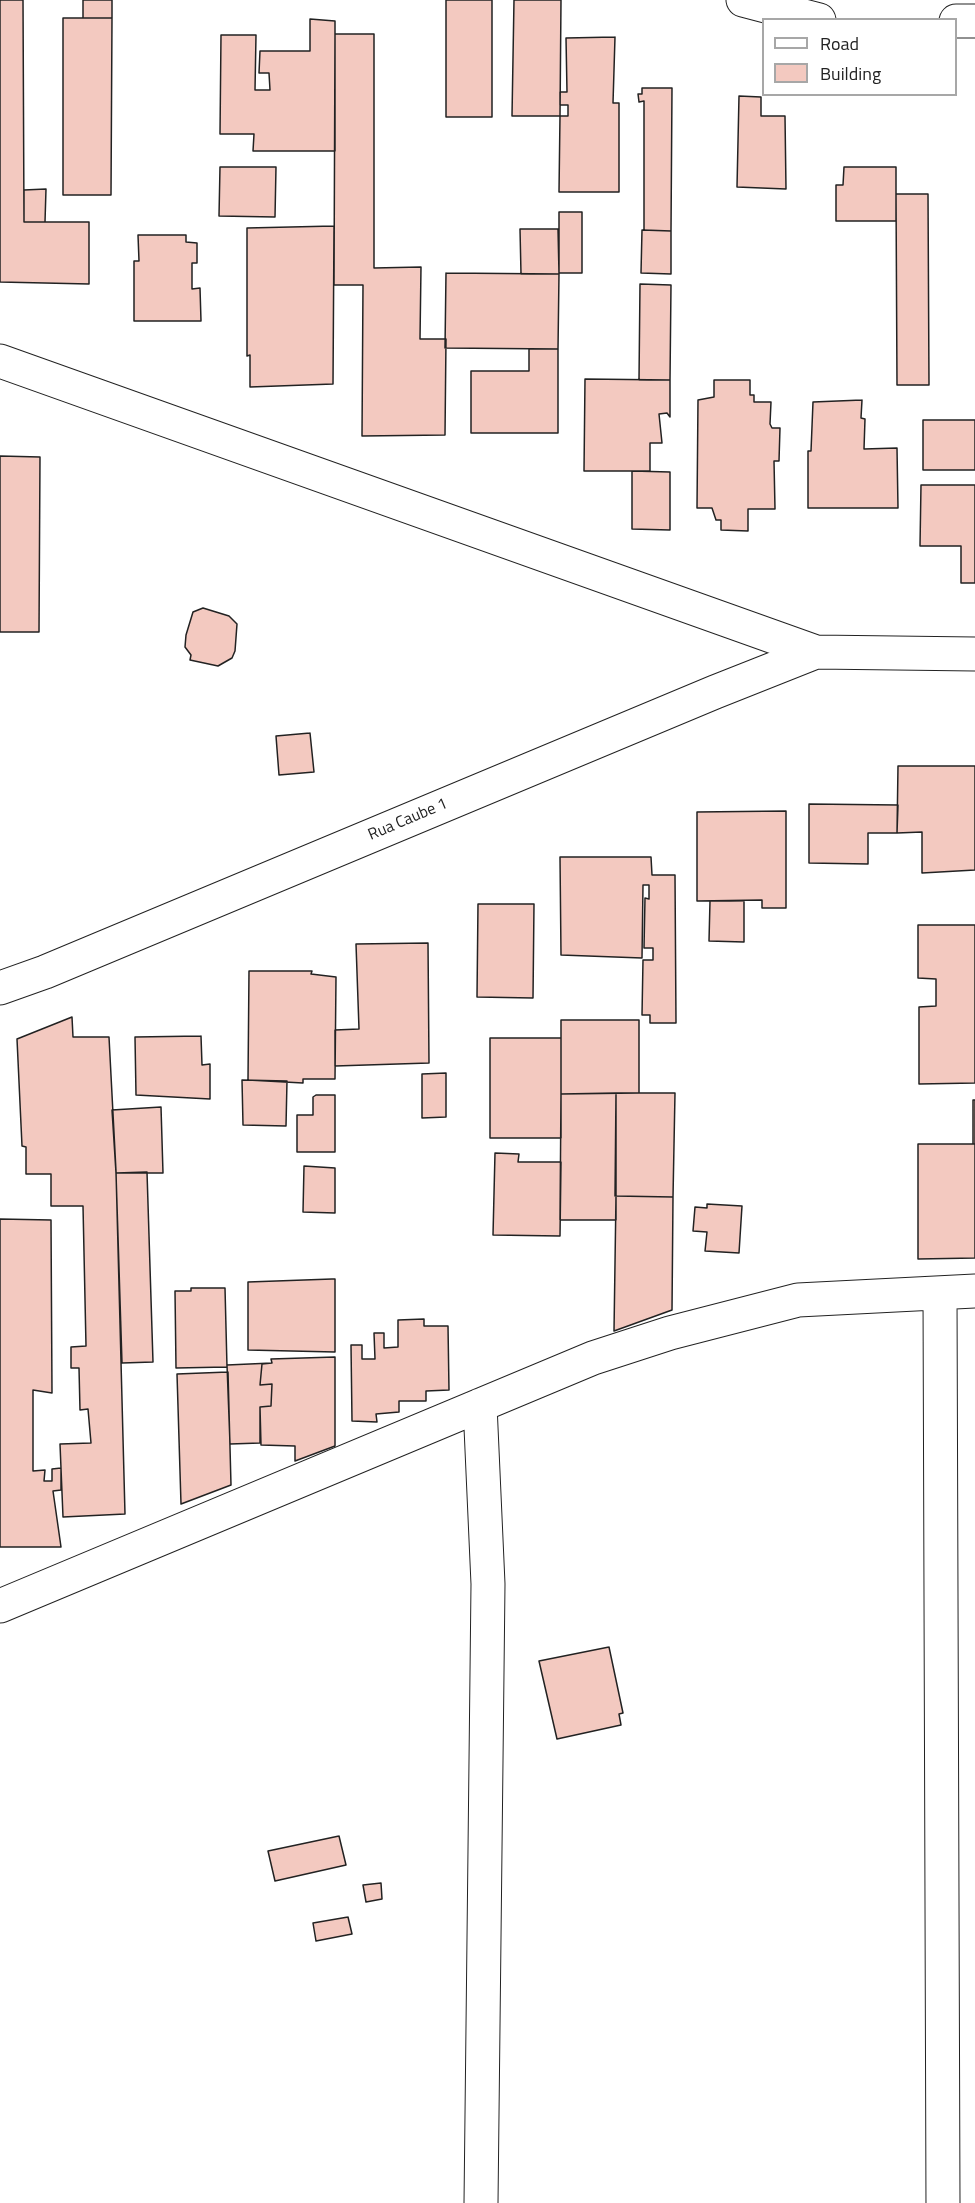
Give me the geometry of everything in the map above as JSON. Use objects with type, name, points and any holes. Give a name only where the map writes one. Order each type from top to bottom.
[{"type":"street","points":[[743,0],[810,18]]},
{"type":"street","points":[[957,21],[975,21]]},
{"type":"street","points":[[0,361],[816,652],[975,654]]},
{"type":"street","name":"Rua Caube 1","points":[[0,988],[45,972],[816,652]]},
{"type":"street","points":[[0,1606],[480,1405],[593,1359],[670,1333],[798,1300],[975,1291]]},
{"type":"street","points":[[940,1293],[943,2203]]},
{"type":"street","points":[[480,1405],[488,1584],[481,2203]]},
{"type":"building","points":[[0,0],[23,0],[24,222],[89,222],[89,284],[0,282]]},
{"type":"building","points":[[83,0],[112,0],[112,18],[83,18]]},
{"type":"building","points":[[446,0],[492,0],[492,117],[446,117]]},
{"type":"building","points":[[514,0],[561,0],[560,116],[512,116]]},
{"type":"building","points":[[63,18],[112,18],[111,195],[63,195]]},
{"type":"building","points":[[310,19],[335,21],[335,151],[253,151],[254,134],[220,134],[221,35],[256,35],[255,90],[270,90],[269,73],[259,73],[260,51],[310,51]]},
{"type":"building","points":[[335,34],[374,34],[374,268],[421,267],[420,339],[446,339],[445,435],[362,436],[363,285],[334,285]]},
{"type":"building","points":[[615,37],[613,103],[619,103],[619,192],[559,192],[560,116],[568,116],[568,105],[560,105],[560,92],[567,92],[566,38]]},
{"type":"building","points":[[642,88],[672,88],[671,231],[644,230],[644,101],[639,102],[638,94],[642,94]]},
{"type":"building","points":[[739,96],[761,97],[761,116],[785,116],[786,189],[737,187]]},
{"type":"building","points":[[220,167],[276,167],[275,217],[219,216]]},
{"type":"building","points":[[844,167],[896,167],[896,221],[836,221],[836,185],[843,185]]},
{"type":"building","points":[[46,189],[45,222],[24,222],[24,190]]},
{"type":"building","points":[[896,194],[928,194],[929,385],[897,385]]},
{"type":"building","points":[[559,212],[582,212],[582,273],[559,273]]},
{"type":"building","points":[[334,226],[333,384],[250,387],[250,355],[247,356],[247,228]]},
{"type":"building","points":[[520,229],[558,229],[559,274],[521,274]]},
{"type":"building","points":[[642,230],[671,231],[671,274],[641,273]]},
{"type":"building","points":[[138,235],[186,235],[186,242],[197,243],[197,263],[192,263],[192,289],[200,288],[201,321],[134,321],[134,261],[139,261]]},
{"type":"building","points":[[446,273],[559,274],[558,349],[445,348]]},
{"type":"building","points":[[640,284],[671,285],[670,380],[639,380]]},
{"type":"building","points":[[529,349],[558,349],[558,433],[471,433],[471,371],[529,371]]},
{"type":"building","points":[[585,379],[670,380],[670,417],[667,413],[659,414],[662,443],[650,443],[650,471],[584,471]]},
{"type":"building","points":[[714,380],[750,380],[750,395],[754,395],[754,402],[771,402],[770,424],[772,428],[780,428],[779,461],[774,461],[775,509],[748,509],[748,531],[721,530],[721,520],[716,520],[712,508],[697,508],[698,400],[714,397]]},
{"type":"building","points":[[862,400],[861,418],[865,419],[864,449],[897,448],[898,508],[808,508],[808,451],[811,451],[813,402]]},
{"type":"building","points":[[923,420],[975,420],[975,470],[923,470]]},
{"type":"building","points":[[0,456],[40,457],[39,632],[0,632]]},
{"type":"building","points":[[632,471],[670,472],[670,530],[632,529]]},
{"type":"building","points":[[921,485],[975,485],[975,583],[961,583],[961,546],[920,546]]},
{"type":"building","points":[[203,608],[229,616],[237,624],[235,651],[232,658],[218,666],[190,660],[191,655],[185,647],[193,612]]},
{"type":"building","points":[[310,733],[314,772],[279,775],[276,736]]},
{"type":"building","points":[[898,766],[975,766],[975,870],[922,873],[922,832],[897,833]]},
{"type":"building","points":[[809,804],[898,805],[897,833],[868,833],[868,864],[809,863]]},
{"type":"building","points":[[786,811],[786,908],[762,908],[762,900],[697,901],[697,812]]},
{"type":"building","points":[[560,857],[651,857],[652,875],[675,875],[676,1023],[650,1023],[650,1015],[642,1015],[643,960],[653,960],[653,948],[644,948],[645,898],[649,899],[649,885],[643,885],[642,958],[561,955]]},
{"type":"building","points":[[710,901],[744,901],[744,942],[709,941]]},
{"type":"building","points":[[478,904],[534,904],[533,998],[477,997]]},
{"type":"building","points":[[918,925],[975,925],[975,1083],[919,1084],[919,1007],[936,1006],[936,979],[918,978]]},
{"type":"building","points":[[428,943],[429,1063],[335,1066],[335,1030],[359,1029],[356,944]]},
{"type":"building","points":[[249,971],[312,971],[311,974],[336,977],[335,1079],[303,1079],[303,1083],[248,1080]]},
{"type":"building","points":[[72,1017],[73,1037],[109,1037],[116,1171],[125,1514],[63,1517],[60,1444],[91,1443],[88,1409],[80,1410],[79,1368],[71,1368],[71,1347],[86,1346],[83,1206],[51,1206],[51,1174],[26,1174],[26,1147],[22,1146],[17,1039]]},
{"type":"building","points":[[561,1020],[639,1020],[639,1093],[561,1094]]},
{"type":"building","points":[[201,1036],[202,1065],[210,1064],[210,1099],[136,1095],[135,1037]]},
{"type":"building","points":[[490,1038],[561,1038],[561,1138],[490,1138]]},
{"type":"building","points":[[446,1073],[446,1117],[422,1118],[422,1074]]},
{"type":"building","points":[[242,1080],[287,1081],[286,1126],[243,1125]]},
{"type":"building","points":[[616,1093],[616,1220],[560,1220],[561,1094]]},
{"type":"building","points":[[616,1093],[675,1093],[673,1197],[615,1196]]},
{"type":"building","points":[[335,1095],[335,1152],[297,1152],[297,1115],[313,1115],[313,1097]]},
{"type":"building","points":[[973,1100],[975,1100],[975,1144],[973,1144]]},
{"type":"building","points":[[161,1107],[163,1173],[116,1173],[112,1110]]},
{"type":"building","points":[[918,1144],[975,1144],[975,1258],[918,1259]]},
{"type":"building","points":[[495,1153],[519,1154],[518,1162],[561,1162],[560,1236],[493,1235]]},
{"type":"building","points":[[304,1166],[335,1168],[335,1213],[303,1212]]},
{"type":"building","points":[[147,1172],[153,1362],[122,1363],[116,1173]]},
{"type":"building","points":[[616,1196],[673,1197],[672,1310],[614,1331]]},
{"type":"building","points":[[707,1204],[742,1206],[739,1253],[705,1251],[707,1232],[693,1231],[695,1207],[707,1208]]},
{"type":"building","points":[[0,1219],[51,1220],[52,1393],[33,1390],[33,1471],[45,1470],[44,1481],[52,1481],[52,1469],[61,1468],[61,1490],[53,1491],[61,1547],[0,1547]]},
{"type":"building","points":[[335,1279],[335,1352],[248,1350],[248,1282]]},
{"type":"building","points":[[191,1288],[225,1288],[227,1367],[176,1368],[175,1291],[191,1291]]},
{"type":"building","points":[[424,1319],[424,1326],[448,1326],[449,1390],[426,1391],[426,1401],[399,1401],[399,1412],[376,1414],[377,1422],[352,1421],[351,1345],[362,1345],[362,1359],[375,1359],[374,1333],[384,1333],[384,1348],[398,1347],[398,1320]]},
{"type":"building","points":[[335,1357],[335,1446],[295,1461],[295,1446],[261,1445],[260,1407],[271,1406],[272,1384],[260,1385],[262,1364],[272,1363],[271,1359]]},
{"type":"building","points":[[272,1363],[262,1364],[260,1385],[272,1384],[271,1406],[260,1407],[260,1443],[230,1444],[227,1365]]},
{"type":"building","points":[[228,1372],[231,1485],[181,1504],[177,1374]]},
{"type":"building","points":[[609,1647],[623,1713],[619,1714],[621,1725],[557,1739],[539,1661]]},
{"type":"building","points":[[339,1836],[346,1865],[275,1881],[268,1851]]},
{"type":"building","points":[[381,1883],[382,1899],[366,1902],[363,1885]]},
{"type":"building","points":[[348,1917],[352,1934],[316,1941],[313,1923]]}]
